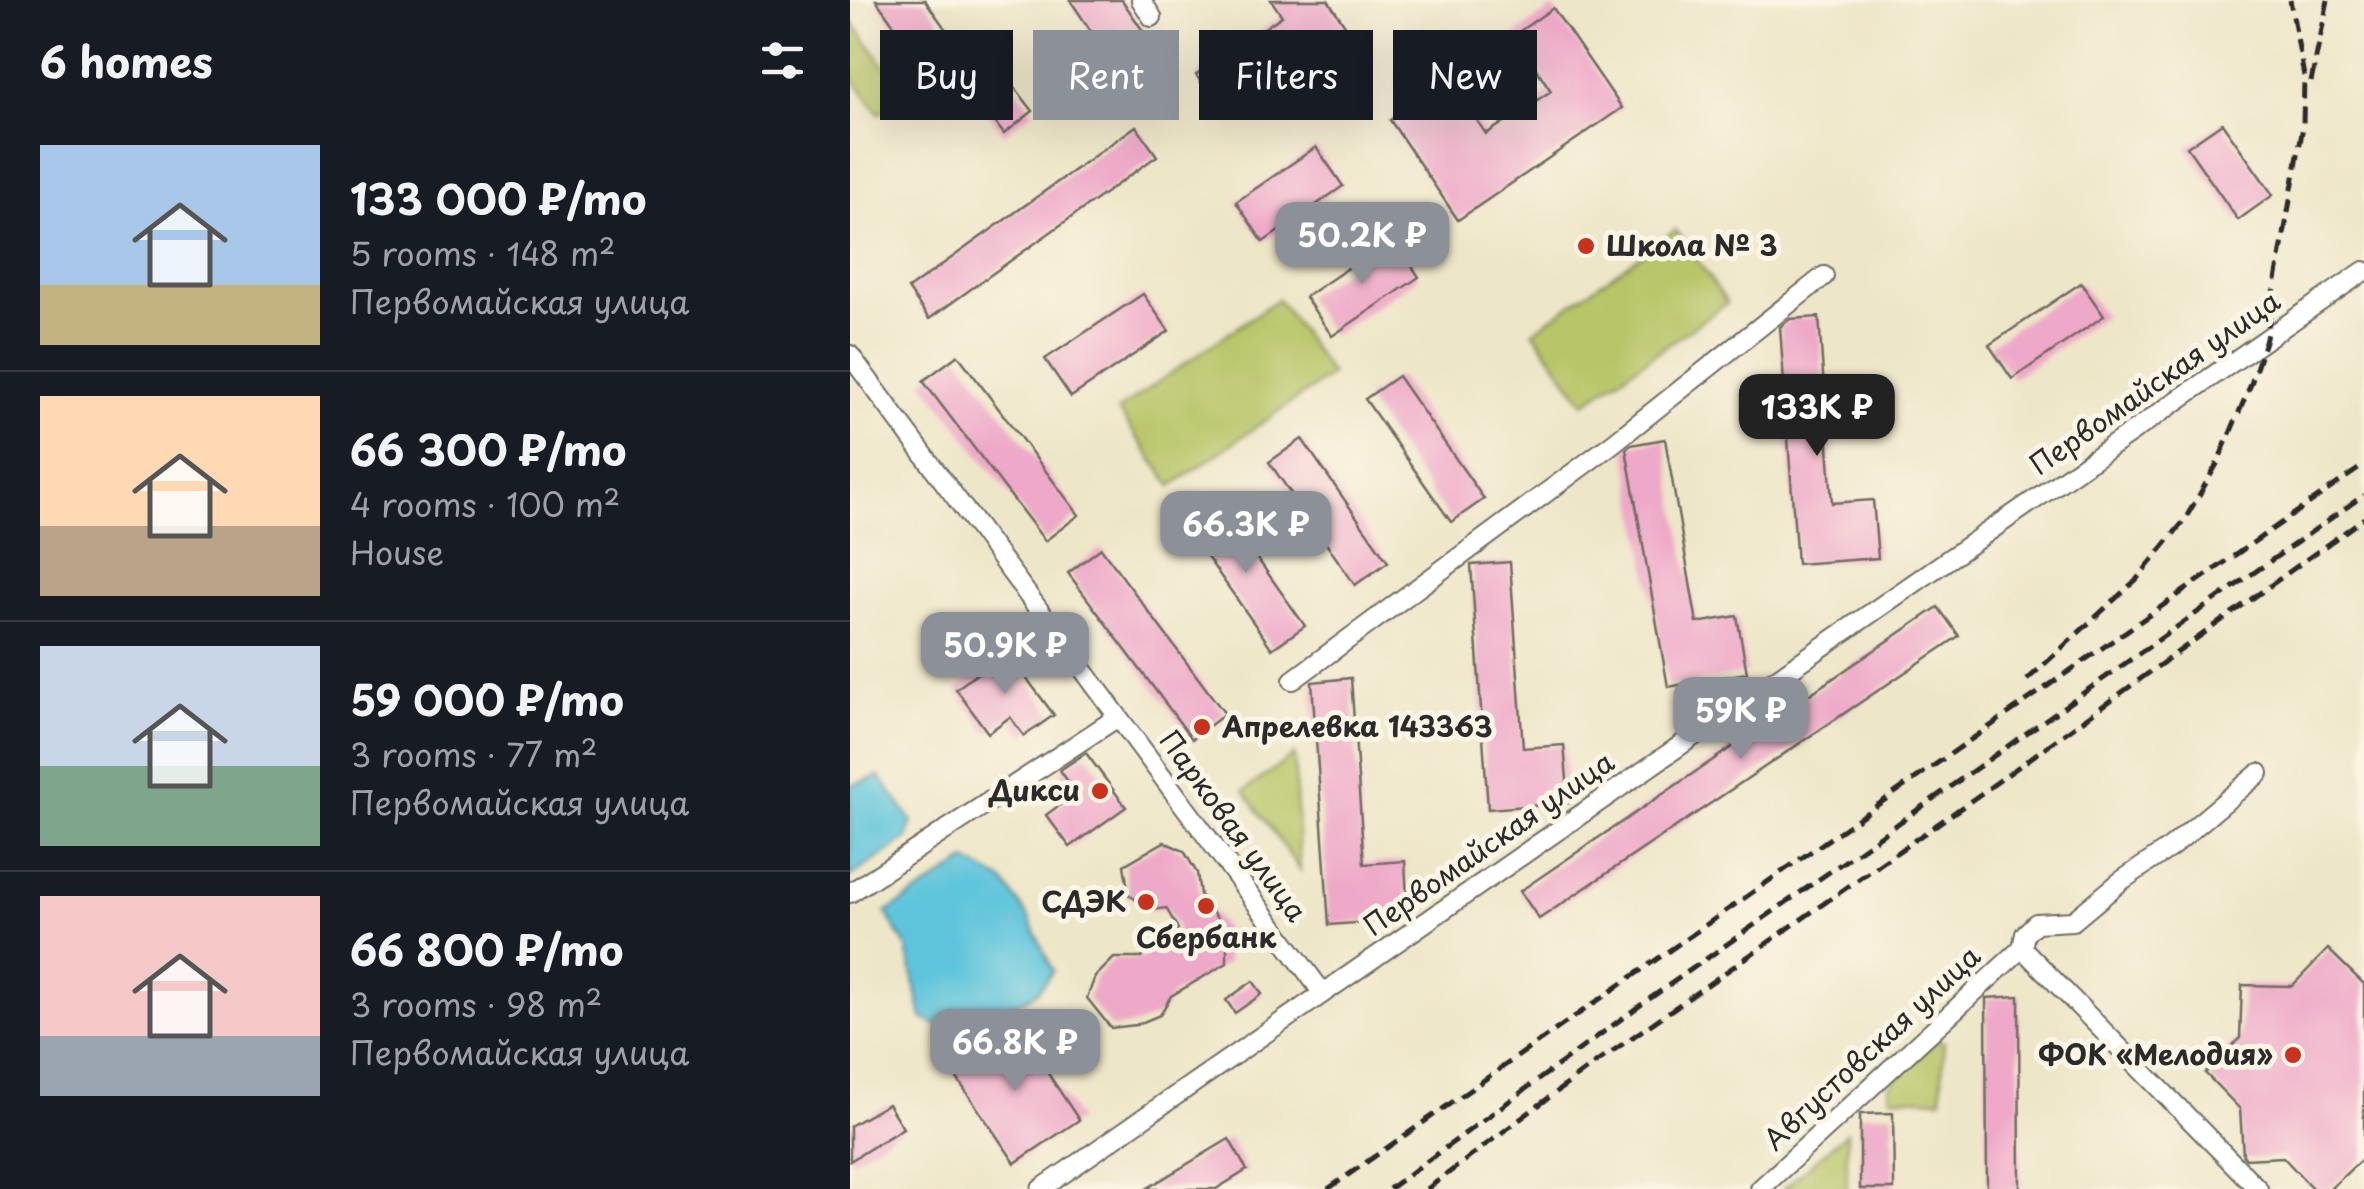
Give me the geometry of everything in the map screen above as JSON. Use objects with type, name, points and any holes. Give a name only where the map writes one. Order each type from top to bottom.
[{"type":"street","points":[[1140,0],[1152,17]]},
{"type":"street","name":"Первомайская улица","points":[[1040,1189],[2364,271]]},
{"type":"street","points":[[1293,680],[1612,444],[1824,276]]},
{"type":"street","name":"Парковая улица","points":[[850,355],[1322,992]]},
{"type":"street","points":[[850,894],[1118,717]]},
{"type":"street","name":"Августовская улица","points":[[1760,1189],[2022,948],[2025,934],[2036,923],[2073,922],[2120,881],[2171,847],[2259,772]]},
{"type":"street","points":[[2022,948],[2258,1189]]},
{"type":"green space","points":[[850,19],[880,60],[880,113],[850,75]]},
{"type":"green space","points":[[1676,230],[1727,303],[1584,403],[1533,331]]},
{"type":"green space","points":[[1278,299],[1331,375],[1171,486],[1118,410]]},
{"type":"green space","points":[[1294,755],[1300,870],[1244,791]]},
{"type":"green space","points":[[1937,1040],[1944,1042],[1941,1099],[1891,1097],[1889,1086]]},
{"type":"green space","points":[[1847,1132],[1847,1189],[1783,1189]]},
{"type":"water","points":[[879,776],[912,821],[907,839],[850,877],[850,786]]},
{"type":"water","points":[[967,861],[1002,880],[1028,916],[1053,971],[1037,992],[995,1016],[938,1026],[922,1018],[907,948],[886,913]]},
{"type":"building","points":[[876,0],[925,0],[946,30],[897,30]]},
{"type":"building","points":[[1070,0],[1122,0],[1142,30],[1090,30]]},
{"type":"building","points":[[1271,0],[1328,0],[1346,27],[1262,30],[1282,16]]},
{"type":"building","points":[[1553,8],[1622,108],[1458,220],[1390,120],[1477,120],[1486,134],[1507,120],[1537,120],[1537,100],[1551,91],[1537,70],[1537,30],[1521,30]]},
{"type":"building","points":[[1013,85],[1033,111],[1004,134],[993,120],[1013,120]]},
{"type":"building","points":[[2222,123],[2273,195],[2238,220],[2187,147]]},
{"type":"building","points":[[1136,126],[1157,156],[929,319],[908,289]]},
{"type":"building","points":[[1316,147],[1343,186],[1263,242],[1236,202]]},
{"type":"building","points":[[1393,238],[1419,277],[1332,336],[1305,297]]},
{"type":"building","points":[[2081,283],[2104,316],[2012,379],[1989,345]]},
{"type":"building","points":[[1143,294],[1169,331],[1071,397],[1045,359]]},
{"type":"building","points":[[1819,317],[1832,503],[1873,500],[1878,558],[1797,564],[1780,327],[1790,319]]},
{"type":"building","points":[[958,355],[1079,515],[1045,541],[923,381]]},
{"type":"building","points":[[1398,376],[1484,499],[1451,522],[1365,399]]},
{"type":"building","points":[[1302,439],[1388,562],[1355,585],[1269,462]]},
{"type":"building","points":[[1665,439],[1697,623],[1737,616],[1747,673],[1668,687],[1626,449]]},
{"type":"building","points":[[1219,504],[1305,626],[1272,649],[1186,527]]},
{"type":"building","points":[[1101,548],[1225,714],[1192,739],[1068,573]]},
{"type":"building","points":[[1510,562],[1523,748],[1564,745],[1569,803],[1488,809],[1471,565]]},
{"type":"building","points":[[1938,607],[1959,636],[1539,919],[1520,891]]},
{"type":"building","points":[[1007,652],[1054,715],[1024,736],[1010,717],[988,733],[956,689]]},
{"type":"building","points":[[1351,678],[1364,864],[1405,861],[1408,919],[1329,925],[1312,682]]},
{"type":"building","points":[[1086,753],[1126,807],[1070,847],[1046,815],[1076,793],[1060,770]]},
{"type":"building","points":[[1164,842],[1184,851],[1197,873],[1200,895],[1227,932],[1227,963],[1171,996],[1160,1015],[1136,1025],[1111,1028],[1087,998],[1095,977],[1114,958],[1141,958],[1178,929],[1166,908],[1152,910],[1129,895],[1124,865]]},
{"type":"building","name":"ФОК «Мелодия»","points":[[2328,949],[2364,984],[2364,1157],[2330,1189],[2313,1189],[2283,1157],[2246,1159],[2240,1109],[2205,1073],[2240,1038],[2242,985],[2292,986]]},
{"type":"building","points":[[1253,981],[1262,994],[1235,1013],[1226,1000]]},
{"type":"building","points":[[2019,996],[2020,1189],[1987,1189],[1986,998]]},
{"type":"building","points":[[1015,1024],[1079,1120],[1015,1163],[950,1068]]},
{"type":"building","points":[[888,1104],[903,1128],[850,1161],[850,1126]]},
{"type":"building","points":[[1893,1113],[1894,1189],[1860,1189],[1860,1114]]},
{"type":"building","points":[[1229,1139],[1247,1170],[1216,1189],[1146,1189]]},
{"type":"railway","points":[[2027,680],[2136,580],[2184,521],[2217,464],[2251,384],[2266,338],[2303,126],[2304,76],[2290,0]]},
{"type":"railway","points":[[2311,82],[2328,0]]},
{"type":"railway","points":[[1328,1189],[2364,465]]},
{"type":"railway","points":[[1389,1189],[1635,1009],[2364,495]]},
{"type":"railway","points":[[1427,1189],[1587,1069],[1982,793],[2364,518]]},
{"type":"place","name":"Школа № 3","points":[[1586,246]]},
{"type":"place","name":"Апрелевка 143363","points":[[1202,727]]},
{"type":"place","name":"Дикси","points":[[1100,791]]},
{"type":"place","name":"СДЭК","points":[[1146,902]]},
{"type":"place","name":"Сбербанк","points":[[1206,906]]},
{"type":"place","name":"ФОК «Мелодия»","points":[[2293,1055]]}]
